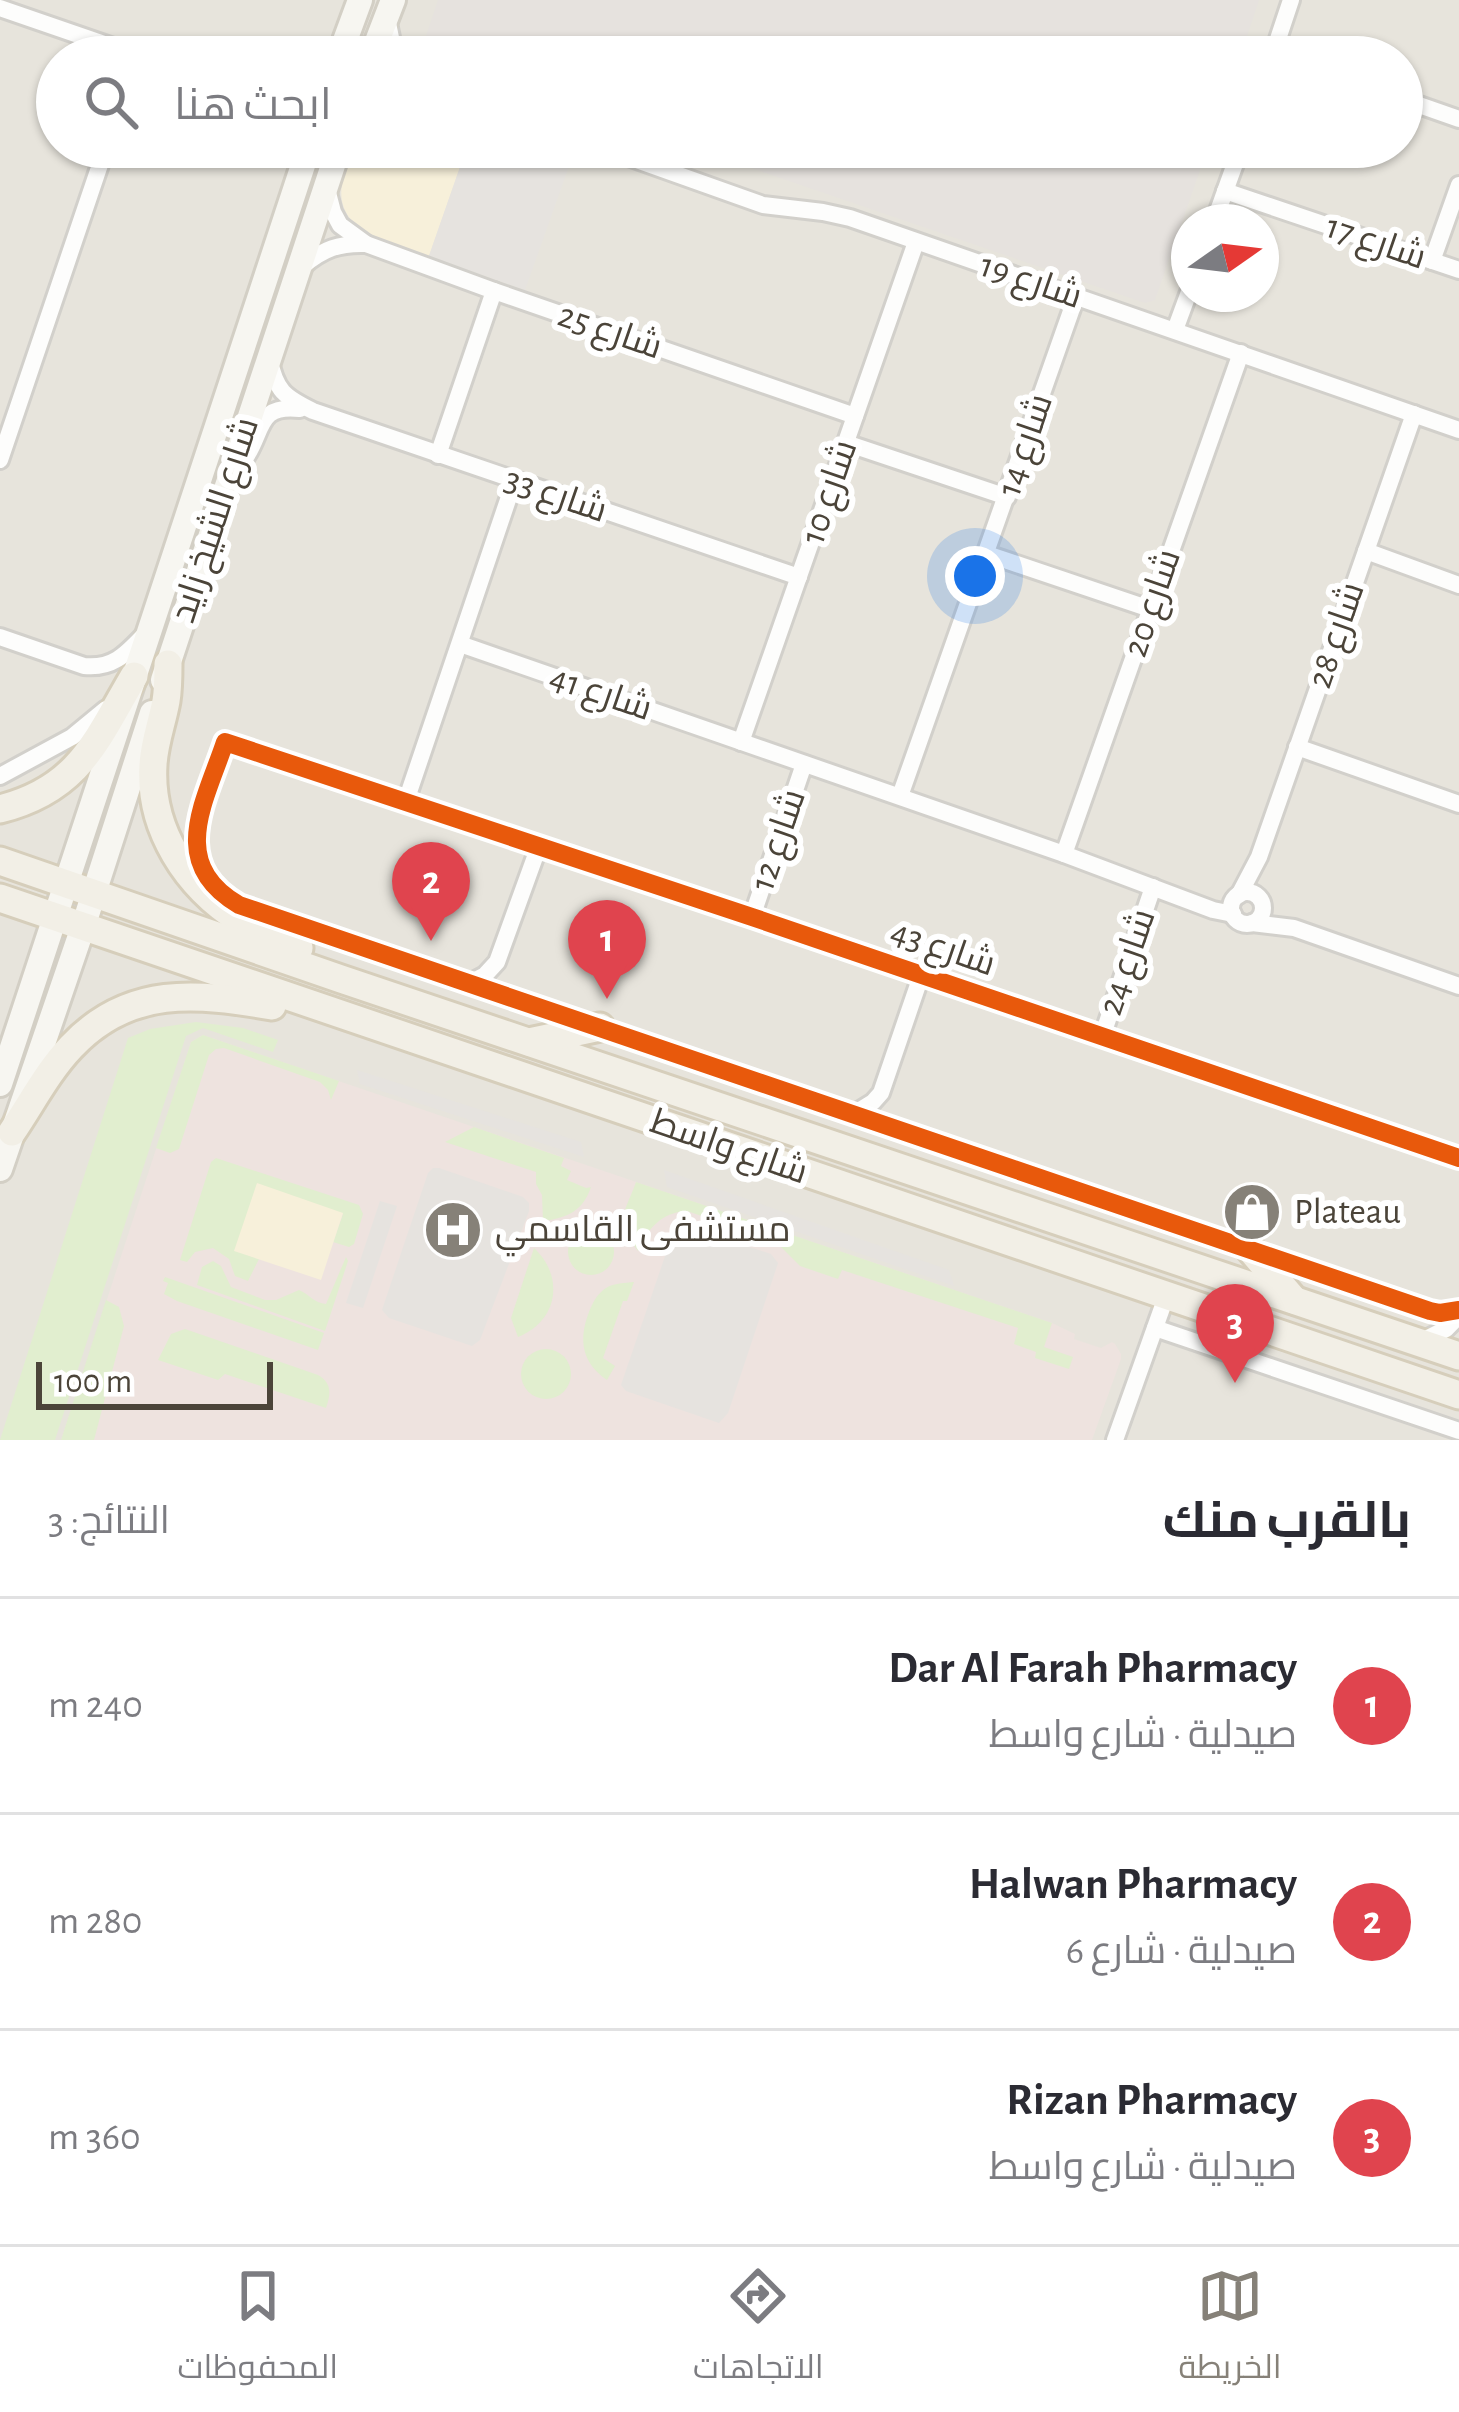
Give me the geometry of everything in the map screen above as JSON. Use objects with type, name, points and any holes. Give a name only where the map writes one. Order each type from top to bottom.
[{"type":"main road","points":[[346,36],[360,0]]},
{"type":"main road","points":[[379,36],[390,7]]},
{"type":"main road","name":"شارع الشيخ زايد","points":[[0,1084],[302,168]]},
{"type":"main road","name":"شارع الشيخ زايد","points":[[0,1169],[332,168]]},
{"type":"main road","points":[[168,664],[153,759],[154,794],[162,825],[181,864],[189,877],[246,924],[294,945],[340,979]]},
{"type":"main road","points":[[0,809],[46,793],[74,771],[134,676]]},
{"type":"main road","name":"شارع واسط","points":[[0,861],[1459,1356]]},
{"type":"main road","name":"شارع واسط","points":[[0,898],[1459,1395]]},
{"type":"main road","points":[[12,1132],[71,1047],[119,1011],[176,996],[296,1009],[315,1006]]},
{"type":"main road","points":[[529,1042],[600,1028]]},
{"type":"main road","points":[[1250,1249],[1297,1303]]},
{"type":"street","points":[[1282,36],[1292,0]]},
{"type":"street","points":[[0,8],[80,36]]},
{"type":"street","points":[[1423,105],[1459,118]]},
{"type":"street","points":[[0,460],[99,168]]},
{"type":"street","points":[[300,168],[300,175]]},
{"type":"street","name":"شارع 19","points":[[659,168],[763,205],[837,214],[1459,430]]},
{"type":"street","points":[[1221,204],[1233,168]]},
{"type":"street","points":[[326,185],[340,226],[366,244]]},
{"type":"street","points":[[1432,261],[1459,185]]},
{"type":"street","name":"شارع 17","points":[[1226,191],[1459,270]]},
{"type":"street","name":"شارع 10","points":[[741,742],[916,242]]},
{"type":"street","points":[[298,271],[329,248],[366,244]]},
{"type":"street","name":"شارع 25","points":[[366,244],[855,416]]},
{"type":"street","points":[[438,455],[494,291]]},
{"type":"street","name":"شارع 14","points":[[900,796],[1076,297]]},
{"type":"street","points":[[1175,330],[1182,312]]},
{"type":"street","name":"شارع 20","points":[[1064,854],[1240,353]]},
{"type":"street","name":"شارع 33","points":[[269,356],[280,390],[313,411],[799,577]]},
{"type":"street","points":[[231,474],[268,415],[281,408],[313,411]]},
{"type":"street","name":"شارع 28","points":[[1245,901],[1414,414]]},
{"type":"street","points":[[846,443],[1006,497]]},
{"type":"street","points":[[406,801],[514,482]]},
{"type":"street","points":[[1366,551],[1459,585]]},
{"type":"street","points":[[986,554],[1150,609]]},
{"type":"street","points":[[0,638],[95,667],[117,662],[150,629]]},
{"type":"street","name":"شارع 41","points":[[460,644],[1195,902],[1245,901]]},
{"type":"street","points":[[0,776],[86,728],[134,676]]},
{"type":"street","name":"شارع 43","points":[[219,898],[202,868],[195,841],[225,742],[1459,1158]]},
{"type":"street","points":[[1297,747],[1459,804]]},
{"type":"street","name":"شارع 12","points":[[752,917],[804,764]]},
{"type":"street","points":[[468,984],[497,962],[538,846]]},
{"type":"street","name":"شارع 24","points":[[1102,1037],[1153,886]]},
{"type":"street","points":[[219,898],[1430,1311],[1459,1313]]},
{"type":"street","points":[[1294,928],[1238,921],[1245,901],[1294,928],[1459,986]]},
{"type":"street","points":[[497,962],[507,997]]},
{"type":"street","points":[[852,1115],[881,1093],[921,976]]},
{"type":"street","points":[[881,1093],[891,1128]]},
{"type":"street","points":[[1115,1440],[1167,1294]]},
{"type":"street","points":[[1418,1343],[1446,1329],[1459,1313]]},
{"type":"street","points":[[1155,1328],[1459,1431]]},
{"type":"shaded area","points":[[0,0],[1459,0],[1459,1440],[0,1440]]},
{"type":"shaded area","points":[[438,0],[1259,0],[1247,36],[426,36]]},
{"type":"shaded area","points":[[460,168],[568,168],[525,290],[429,256]]},
{"type":"shaded area","points":[[751,168],[1201,168],[1188,204],[1171,204],[1171,254],[1155,300],[1145,303]]},
{"type":"shaded area","name":"مستشفى القاسمي","points":[[203,1035],[1052,1323],[1075,1334],[1074,1339],[1101,1348],[1112,1342],[1121,1359],[1092,1440],[61,1440],[191,1042]]},
{"type":"shaded area","points":[[357,1070],[581,1142],[584,1157],[360,1084]]},
{"type":"shaded area","points":[[433,1168],[529,1203],[480,1340],[472,1346],[389,1318],[382,1310]]},
{"type":"shaded area","points":[[664,1170],[949,1270],[954,1286],[667,1187]]},
{"type":"shaded area","points":[[380,1201],[397,1206],[363,1308],[346,1303]]},
{"type":"shaded area","points":[[679,1224],[771,1254],[778,1263],[728,1413],[719,1423],[626,1391],[621,1385]]},
{"type":"green space","points":[[196,1022],[243,1028],[278,1040],[273,1052],[203,1028],[186,1036],[55,1440],[0,1440],[128,1038],[150,1029]]},
{"type":"green space","points":[[203,1035],[339,1081],[331,1100],[320,1082],[216,1049],[209,1055],[179,1149],[170,1153],[156,1148],[191,1042]]},
{"type":"green space","points":[[474,1127],[564,1158],[561,1166],[571,1171],[567,1180],[591,1187],[584,1202],[567,1215],[543,1221],[536,1172],[445,1142]]},
{"type":"green space","points":[[216,1158],[359,1205],[363,1214],[354,1244],[333,1242],[343,1214],[234,1250],[259,1259],[248,1281],[235,1276],[229,1259],[213,1248],[195,1252],[187,1262],[180,1260]]},
{"type":"green space","points":[[636,1182],[1052,1323],[1044,1347],[1073,1357],[1069,1369],[1035,1358],[1036,1352],[1014,1344],[1018,1328],[842,1270],[838,1279],[800,1266],[775,1241],[687,1211],[656,1223],[638,1251],[624,1223]]},
{"type":"green space","points":[[591,1229],[607,1236],[614,1252],[607,1268],[591,1275],[575,1268],[568,1252],[575,1236]]},
{"type":"green space","points":[[534,1248],[550,1272],[553,1297],[542,1320],[518,1337],[511,1318]]},
{"type":"green space","points":[[346,1257],[325,1331],[197,1285],[202,1267],[213,1261],[221,1266],[231,1287],[265,1300],[299,1290],[326,1304]]},
{"type":"green space","points":[[165,1277],[324,1333],[318,1350],[177,1301],[164,1294]]},
{"type":"green space","points":[[634,1282],[603,1358],[615,1366],[607,1380],[587,1358],[586,1322],[603,1290]]},
{"type":"green space","points":[[106,1300],[119,1307],[124,1326],[94,1440],[61,1440]]},
{"type":"green space","points":[[185,1329],[318,1375],[329,1389],[326,1408],[225,1374],[218,1380],[158,1360],[171,1334]]},
{"type":"green space","points":[[546,1349],[564,1356],[571,1374],[564,1392],[546,1399],[528,1392],[521,1374],[528,1356]]},
{"type":"sand","points":[[347,168],[460,168],[429,256],[384,241],[357,225],[342,201]]},
{"type":"sand","points":[[257,1183],[343,1213],[321,1280],[234,1251]]},
{"type":"cycle path","points":[[1459,1158],[225,742],[202,809],[198,851],[204,870],[239,905],[1430,1311],[1459,1310]]},
{"type":"place","name":"Halwan Pharmacy","points":[[431,941]]},
{"type":"place","name":"Dar Al Farah Pharmacy","points":[[607,999]]},
{"type":"place","name":"Plateau","points":[[1252,1212]]},
{"type":"place","name":"مستشفى القاسمي","points":[[453,1230]]},
{"type":"place","name":"Rizan Pharmacy","points":[[1235,1383]]}]
